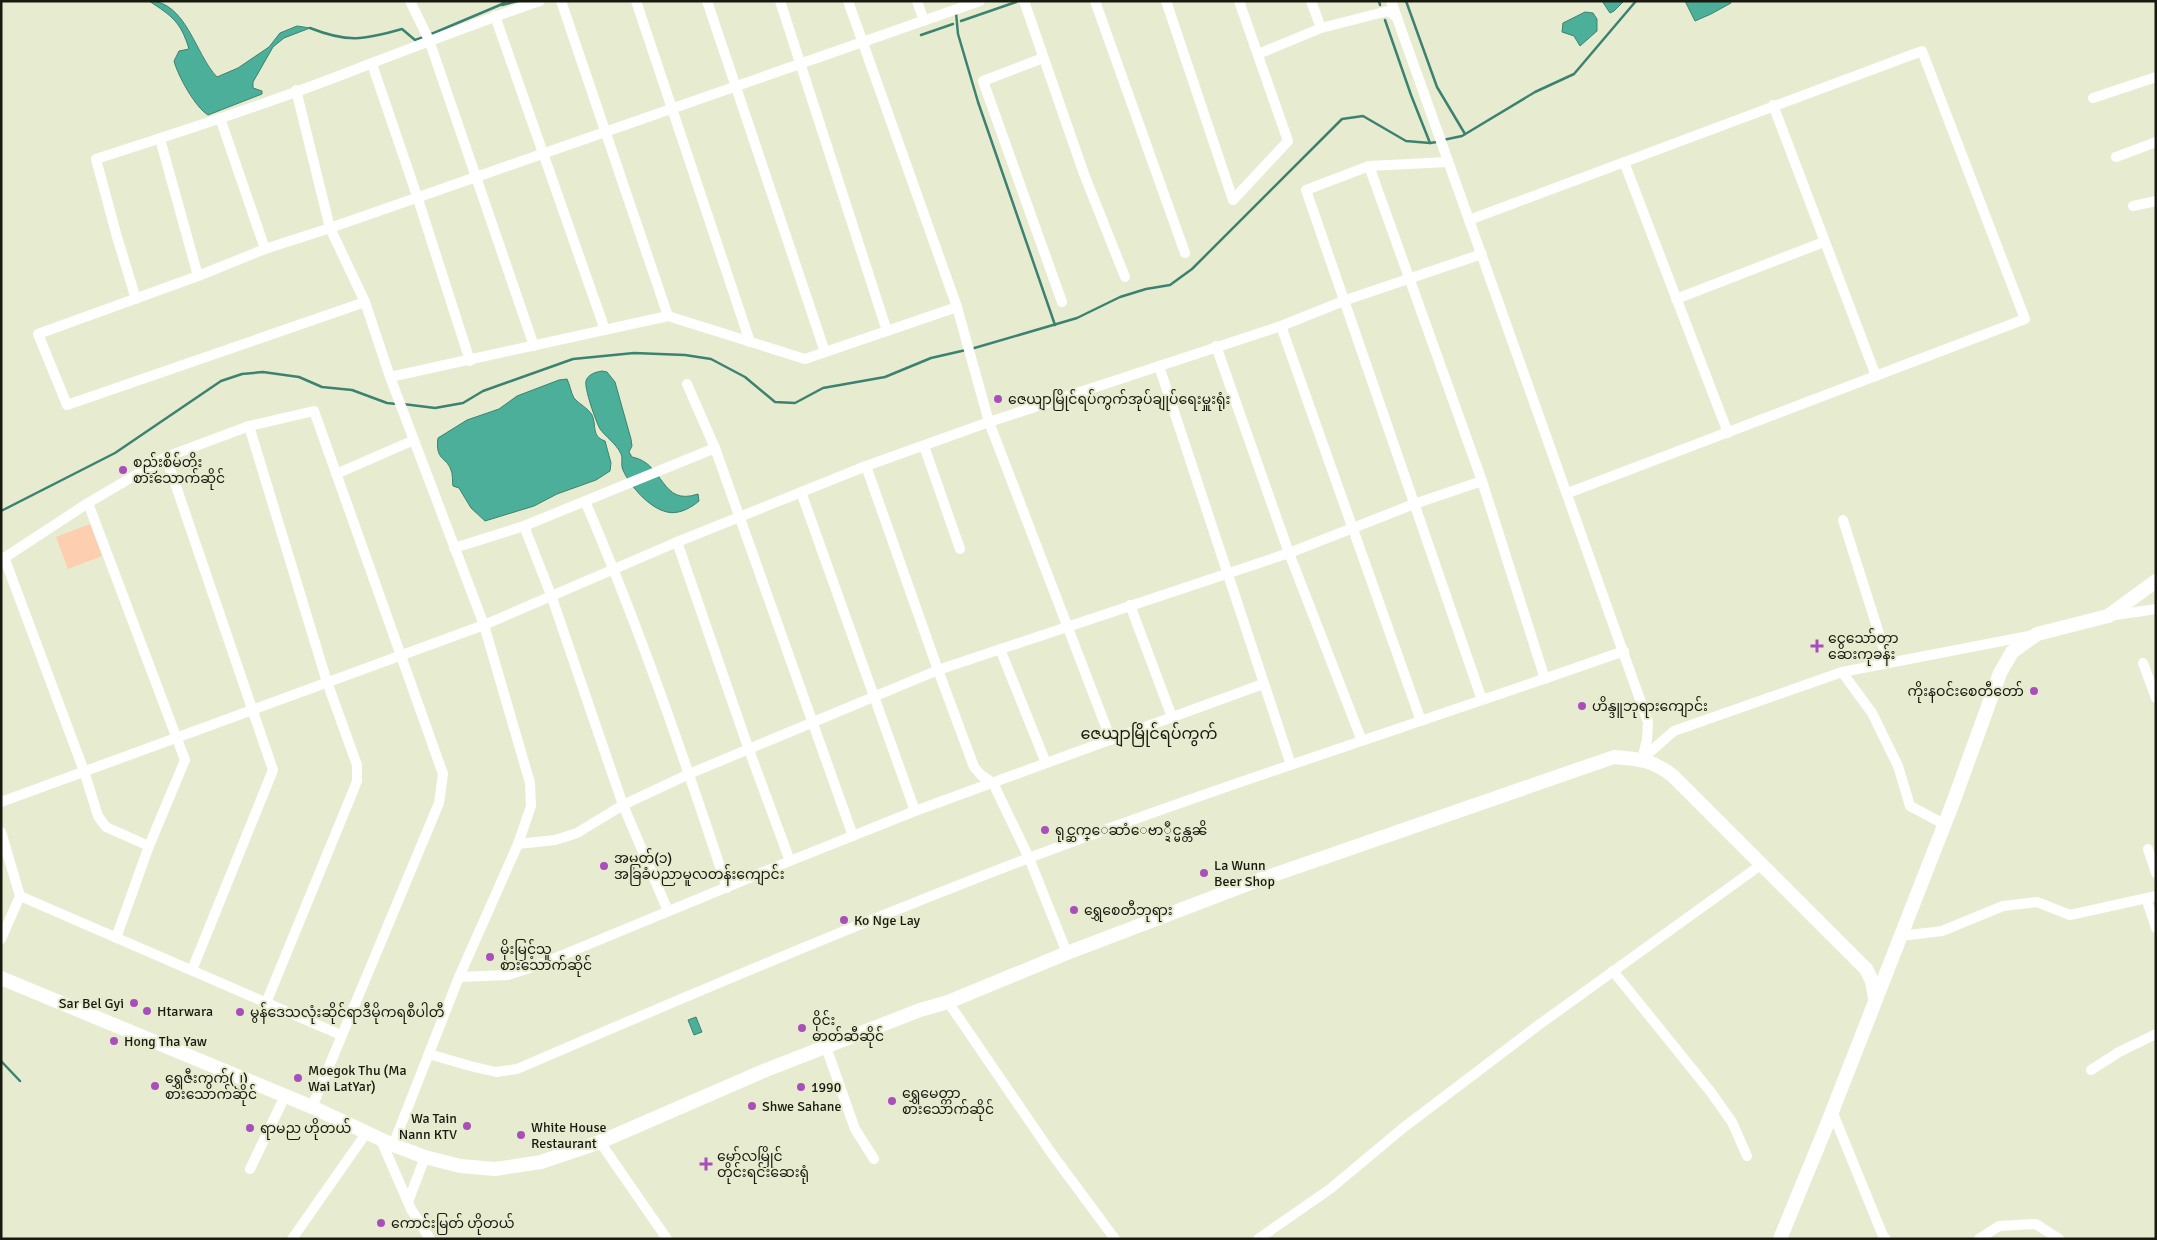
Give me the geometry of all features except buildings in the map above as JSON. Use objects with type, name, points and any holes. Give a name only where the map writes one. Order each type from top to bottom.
[{"type":"main road","points":[[1780,1239],[1901,936],[2000,673],[2012,652],[2037,634],[2108,616],[2156,581]]},
{"type":"main road","points":[[1,978],[312,1107],[393,1145],[425,1157],[460,1166],[495,1168],[542,1162],[600,1142],[766,1070],[920,1010],[948,1002],[1067,953],[1256,881],[1614,757],[1642,760],[1660,766],[1673,776],[1866,969],[1872,981],[1875,998]]},
{"type":"street","points":[[410,1],[429,40],[534,346]]},
{"type":"street","points":[[136,299],[116,237],[96,159],[160,139],[372,64],[429,40],[540,1]]},
{"type":"street","points":[[561,1],[668,316]]},
{"type":"street","points":[[636,1],[750,342]]},
{"type":"street","points":[[707,1],[825,352]]},
{"type":"street","points":[[780,1],[887,331]]},
{"type":"street","points":[[848,1],[957,307],[989,422],[1066,627],[1111,740]]},
{"type":"street","points":[[917,1],[924,21]]},
{"type":"street","points":[[365,302],[67,405],[38,334],[198,276],[265,249],[980,1]]},
{"type":"street","points":[[1024,1],[1084,174],[1125,278]]},
{"type":"street","points":[[1095,1],[1185,253]]},
{"type":"street","points":[[1166,1],[1233,200],[1288,141],[1239,1]]},
{"type":"street","points":[[1311,1],[1321,28]]},
{"type":"street","points":[[1391,1],[1568,493],[1648,722],[1647,740],[1642,760]]},
{"type":"street","points":[[1258,54],[1321,28],[1388,11],[1397,17]]},
{"type":"street","points":[[495,16],[605,330]]},
{"type":"street","points":[[1469,220],[1922,51],[2026,319],[1568,493]]},
{"type":"street","points":[[1043,58],[983,82],[1062,302]]},
{"type":"street","points":[[372,64],[470,361]]},
{"type":"street","points":[[2093,98],[2156,77]]},
{"type":"street","points":[[296,90],[330,228],[365,302],[390,377],[484,625],[530,783],[531,806],[518,844],[459,977],[393,1145]]},
{"type":"street","points":[[1773,105],[1876,376]]},
{"type":"street","points":[[220,118],[265,249]]},
{"type":"street","points":[[160,139],[198,276]]},
{"type":"street","points":[[2116,157],[2156,142]]},
{"type":"street","points":[[1447,158],[1368,166],[1306,190],[1346,300],[1482,700]]},
{"type":"street","points":[[1624,162],[1728,433]]},
{"type":"street","points":[[1368,166],[1482,481],[1545,679]]},
{"type":"street","points":[[2133,206],[2156,201]]},
{"type":"street","points":[[1676,299],[1824,242]]},
{"type":"street","points":[[1,802],[484,625],[677,542],[866,466],[989,422],[1281,326],[1346,300],[1482,254]]},
{"type":"street","points":[[390,377],[470,361],[668,316],[805,359],[957,307]]},
{"type":"street","points":[[1281,326],[1421,721]]},
{"type":"street","points":[[1216,346],[1289,553],[1362,741]]},
{"type":"street","points":[[1159,366],[1291,765]]},
{"type":"street","points":[[687,384],[715,448],[787,648],[811,724],[853,836]]},
{"type":"street","points":[[149,846],[106,827],[98,816],[84,771],[3,558],[88,503],[166,457],[248,426],[314,411],[443,774],[439,803],[312,1107]]},
{"type":"street","points":[[248,426],[327,682],[357,765],[357,781],[266,1003]]},
{"type":"street","points":[[336,474],[414,440]]},
{"type":"street","points":[[924,446],[960,549]]},
{"type":"street","points":[[454,548],[524,526],[715,448]]},
{"type":"street","points":[[166,457],[273,770],[192,970]]},
{"type":"street","points":[[866,466],[974,766],[981,775],[993,783],[1029,858],[1067,953]]},
{"type":"street","points":[[518,844],[555,840],[577,833],[623,805],[690,774],[938,670],[1289,553],[1414,504],[1482,481]]},
{"type":"street","points":[[802,492],[915,811]]},
{"type":"street","points":[[585,501],[614,570],[690,774],[727,888]]},
{"type":"street","points":[[88,503],[185,760],[149,846],[116,938]]},
{"type":"street","points":[[1843,520],[1888,662]]},
{"type":"street","points":[[524,526],[551,595],[623,805],[668,911]]},
{"type":"street","points":[[677,542],[749,750],[790,861]]},
{"type":"street","points":[[1130,605],[1172,717]]},
{"type":"street","points":[[2108,616],[2156,609]]},
{"type":"street","points":[[1642,760],[1674,731],[1842,672],[2037,634]]},
{"type":"street","points":[[1000,649],[1046,763]]},
{"type":"street","points":[[428,1054],[496,1072],[518,1069],[700,991],[1029,858],[1291,765],[1624,651]]},
{"type":"street","points":[[2143,663],[2156,698]]},
{"type":"street","points":[[1842,672],[1872,713],[1898,766],[1910,806],[1944,824]]},
{"type":"street","points":[[459,977],[508,975],[536,966],[915,811],[1263,684]]},
{"type":"street","points":[[1,832],[20,896],[1,939]]},
{"type":"street","points":[[2148,849],[2156,873]]},
{"type":"street","points":[[1258,1239],[1330,1189],[1403,1128],[1540,1024],[1762,864]]},
{"type":"street","points":[[20,896],[341,1035]]},
{"type":"street","points":[[1901,936],[1942,931],[2003,906],[2037,902],[2070,915],[2151,897],[2156,928]]},
{"type":"street","points":[[1613,971],[1710,1091],[1732,1122],[1746,1156]]},
{"type":"street","points":[[948,1002],[1052,1154],[1115,1239]]},
{"type":"street","points":[[2091,1070],[2119,1052],[2156,1034]]},
{"type":"street","points":[[826,1047],[855,1129],[874,1159]]},
{"type":"street","points":[[250,1169],[285,1096]]},
{"type":"street","points":[[1832,1111],[1883,1236],[1886,1239]]},
{"type":"street","points":[[292,1239],[374,1135],[408,1202],[430,1239]]},
{"type":"street","points":[[600,1142],[667,1239]]},
{"type":"street","points":[[408,1202],[425,1157]]},
{"type":"street","points":[[1979,1239],[1999,1226],[2036,1224],[2059,1239]]},
{"type":"shaded area","points":[[90,524],[102,556],[68,569],[56,537]]},
{"type":"water","points":[[149,1],[162,3],[181,19],[209,67],[217,77],[238,68],[269,47],[280,33],[297,26],[310,28],[284,38],[273,47],[253,82],[253,88],[262,91],[262,94],[208,115],[188,91],[174,61],[179,51],[189,49],[183,32],[170,16]]},
{"type":"water","points":[[1602,1],[1624,1],[1610,13]]},
{"type":"water","points":[[1685,1],[1730,1],[1731,3],[1695,21]]},
{"type":"water","points":[[1585,12],[1593,13],[1597,19],[1597,31],[1580,46],[1574,36],[1562,32],[1563,23]]},
{"type":"water","points":[[602,371],[607,372],[615,382],[631,439],[632,446],[629,452],[632,457],[643,461],[651,467],[669,490],[676,495],[698,494],[699,501],[692,506],[676,513],[660,510],[641,496],[630,483],[622,468],[621,454],[600,429],[588,397],[586,381],[588,377]]},
{"type":"water","points":[[567,379],[574,398],[592,415],[596,433],[605,441],[611,463],[610,471],[596,480],[557,494],[534,506],[485,521],[471,508],[459,488],[453,486],[451,470],[439,455],[438,438],[467,420],[499,409],[517,396],[559,380]]},
{"type":"water","points":[[696,1017],[702,1032],[694,1035],[688,1020]]},
{"type":"waterway","points":[[429,35],[506,1]]},
{"type":"waterway","points":[[502,5],[517,1]]},
{"type":"waterway","points":[[1379,1],[1380,5]]},
{"type":"waterway","points":[[1406,1],[1437,87],[1465,134]]},
{"type":"waterway","points":[[1443,140],[1462,136],[1535,92],[1574,74],[1636,1]]},
{"type":"waterway","points":[[961,21],[1016,2]]},
{"type":"waterway","points":[[956,13],[958,34],[978,102],[1055,325]]},
{"type":"waterway","points":[[1385,20],[1430,143]]},
{"type":"waterway","points":[[921,35],[953,24]]},
{"type":"waterway","points":[[310,28],[346,38],[377,36],[402,29],[415,40],[424,37]]},
{"type":"waterway","points":[[971,349],[1077,318],[1120,297],[1146,289],[1170,285],[1192,269],[1342,119],[1363,116],[1406,141],[1437,142]]},
{"type":"waterway","points":[[403,404],[435,408],[463,403],[483,391],[573,359],[634,353],[685,355],[711,359],[745,377],[775,402],[795,403],[823,388],[885,377],[931,358],[966,350]]},
{"type":"waterway","points":[[1,511],[115,453],[221,381],[242,374],[263,372],[299,377],[322,387],[352,390],[387,403],[397,404]]},
{"type":"waterway","points":[[1,1061],[20,1081]]},
{"type":"place","name":"ဇေယျာမြိုင်ရပ်ကွက်အုပ်ချုပ်ရေးမှူးရုံး","points":[[998,399]]},
{"type":"place","name":"စည်းစိမ်တိုး စားသောက်ဆိုင်","points":[[123,470]]},
{"type":"place","name":"ငွေသော်တာ ဆေးကုခန်း","points":[[1817,646]]},
{"type":"place","name":"ကိုးနဝင်းစေတီတော်","points":[[2034,691]]},
{"type":"place","name":"ဟိန္ဒူဘုရားကျောင်း","points":[[1582,706]]},
{"type":"place","name":"ရုင္ဆက္ေဆာံေဗာ္ဍဳင္မန္တၼိ","points":[[1045,830]]},
{"type":"place","name":"အမှတ်(၁) အခြခံပညာမူလတန်းကျောင်း","points":[[604,866]]},
{"type":"place","name":"La Wunn Beer Shop","points":[[1204,873]]},
{"type":"place","name":"ရွှေစေတီဘုရား","points":[[1074,910]]},
{"type":"place","name":"Ko Nge Lay","points":[[844,920]]},
{"type":"place","name":"မိုးမြင့်သူ စားသောက်ဆိုင်","points":[[490,957]]},
{"type":"place","name":"Sar Bel Gyi","points":[[134,1003]]},
{"type":"place","name":"Htarwara","points":[[147,1011]]},
{"type":"place","name":"မွန်ဒေသလုံးဆိုင်ရာဒီမိုကရစီပါတီ","points":[[240,1012]]},
{"type":"place","name":"ဝိုင်း ဓာတ်ဆီဆိုင်","points":[[802,1028]]},
{"type":"place","name":"Hong Tha Yaw","points":[[114,1041]]},
{"type":"place","name":"Moegok Thu (Ma Wai LatYar)","points":[[298,1078]]},
{"type":"place","name":"ရွှေဇီးကွက်(၂) စားသောက်ဆိုင်","points":[[155,1086]]},
{"type":"place","name":"1990","points":[[801,1087]]},
{"type":"place","name":"ရွှေမေတ္တာ စားသောက်ဆိုင်","points":[[892,1101]]},
{"type":"place","name":"Shwe Sahane","points":[[752,1106]]},
{"type":"place","name":"Wa Tain Nann KTV","points":[[467,1126]]},
{"type":"place","name":"ရာမည ဟိုတယ်","points":[[250,1128]]},
{"type":"place","name":"White House Restaurant","points":[[521,1135]]},
{"type":"place","name":"မော်လမြိုင် တိုင်းရင်းဆေးရုံ","points":[[706,1164]]},
{"type":"place","name":"ကောင်းမြတ် ဟိုတယ်","points":[[381,1223]]},
{"type":"district","name":"ဇေယျာမြိုင်ရပ်ကွက်","points":[[1149,733]]}]
